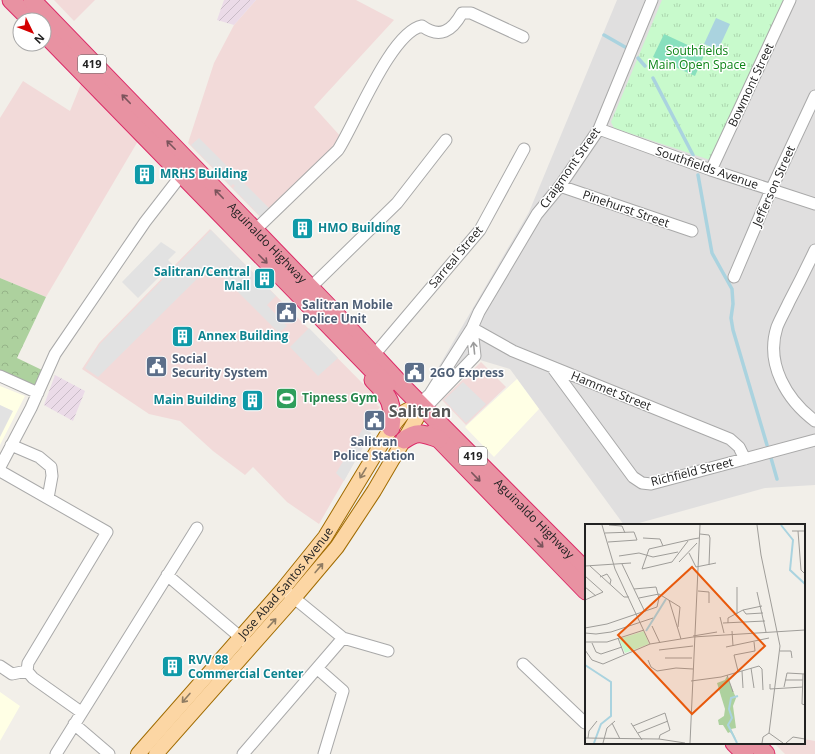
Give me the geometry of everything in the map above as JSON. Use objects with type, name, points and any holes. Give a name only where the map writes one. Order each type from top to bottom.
[{"type":"highway","points":[[12,0],[23,12]]},
{"type":"highway","name":"Aguinaldo Highway","points":[[32,0],[185,169],[249,236],[337,335],[418,409],[585,570]]},
{"type":"highway","name":"Aguinaldo Highway","points":[[52,41],[185,169]]},
{"type":"highway","name":"Aguinaldo Highway","points":[[249,236],[310,288],[374,355],[418,409],[439,439],[585,590]]},
{"type":"highway","points":[[337,335],[342,349],[384,391],[389,399],[392,413],[391,428]]},
{"type":"highway","points":[[404,440],[419,433],[439,439]]},
{"type":"highway","points":[[735,744],[745,754]]},
{"type":"highway","points":[[756,744],[766,754]]},
{"type":"main road","name":"Jose Abad Santos Avenue","points":[[138,754],[239,637],[283,589],[325,537],[391,428],[418,409]]},
{"type":"main road","name":"Jose Abad Santos Avenue","points":[[156,754],[294,598],[352,526],[404,440],[418,409]]},
{"type":"street","name":"Craigmont Street","points":[[418,409],[430,394],[472,328],[537,214],[560,186],[599,129],[652,0]]},
{"type":"street","name":"Bowmont Street","points":[[711,170],[790,0]]},
{"type":"street","points":[[249,236],[338,150],[356,120],[379,71],[393,51],[415,27],[422,26],[431,32],[446,31],[456,24],[462,13],[471,13],[523,37]]},
{"type":"street","name":"Jefferson Street","points":[[734,277],[771,190],[815,96]]},
{"type":"street","name":"Southfields Avenue","points":[[599,129],[711,170],[815,204]]},
{"type":"street","points":[[310,288],[396,203],[446,140]]},
{"type":"street","name":"Sarreal Street","points":[[374,355],[480,230],[524,149]]},
{"type":"street","points":[[0,467],[56,354],[145,222],[185,169]]},
{"type":"street","name":"Pinehurst Street","points":[[560,186],[692,232]]},
{"type":"street","points":[[815,250],[810,270],[777,328],[774,357],[777,372],[784,388],[815,421]]},
{"type":"street","points":[[418,409],[475,356],[472,328]]},
{"type":"street","name":"Hammet Street","points":[[472,328],[513,351],[730,439],[739,447],[744,459]]},
{"type":"street","name":"Richfield Street","points":[[552,367],[633,477],[642,483],[651,484],[815,440]]},
{"type":"street","points":[[0,376],[38,393]]},
{"type":"street","points":[[11,445],[39,457],[51,467],[52,476],[48,498]]},
{"type":"street","points":[[0,471],[107,532],[28,663],[27,671],[33,678],[82,712]]},
{"type":"street","points":[[56,754],[197,528]]},
{"type":"street","points":[[167,575],[250,647]]},
{"type":"street","points":[[283,589],[343,638],[388,651]]},
{"type":"street","points":[[243,754],[318,669],[343,638]]},
{"type":"street","points":[[523,664],[585,723]]},
{"type":"street","points":[[0,666],[12,674],[27,671]]},
{"type":"street","points":[[318,669],[343,690],[324,754]]},
{"type":"street","points":[[74,724],[109,754]]},
{"type":"shaded area","points":[[54,0],[95,0],[74,21]]},
{"type":"shaded area","points":[[224,0],[256,0],[234,25],[217,20]]},
{"type":"shaded area","points":[[256,0],[356,0],[394,20],[314,107],[342,138],[263,220],[188,143],[214,63],[234,25]]},
{"type":"shaded area","points":[[617,0],[815,0],[815,485],[765,488],[636,524],[623,524],[510,369],[480,360],[444,397],[428,385],[529,212]]},
{"type":"shaded area","points":[[23,81],[70,111],[81,84],[138,141],[46,297],[0,278],[0,118]]},
{"type":"shaded area","points":[[199,138],[269,208],[261,217],[233,188],[235,186],[233,184],[231,186],[191,145]]},
{"type":"shaded area","points":[[210,229],[380,401],[377,405],[380,407],[365,427],[371,433],[319,524],[287,502],[253,467],[245,475],[213,451],[180,421],[149,414],[82,369],[99,343]]},
{"type":"shaded area","points":[[211,230],[276,296],[267,305],[287,326],[279,333],[211,265],[98,377],[85,368],[100,344]]},
{"type":"shaded area","points":[[161,242],[176,252],[168,260],[172,264],[138,298],[122,282]]},
{"type":"shaded area","points":[[309,328],[338,358],[318,376],[290,347]]},
{"type":"shaded area","points":[[481,362],[506,387],[466,425],[442,400]]},
{"type":"shaded area","points":[[55,375],[85,391],[73,421],[44,405]]},
{"type":"shaded area","points":[[517,379],[539,409],[494,457],[465,427]]},
{"type":"shaded area","points":[[463,382],[486,404],[466,423],[444,400]]},
{"type":"shaded area","points":[[0,386],[25,396],[0,445]]},
{"type":"shaded area","points":[[0,405],[13,411],[0,437]]},
{"type":"shaded area","points":[[364,427],[371,433],[344,481],[336,473]]},
{"type":"shaded area","points":[[0,692],[20,706],[0,741]]},
{"type":"shaded area","points":[[805,739],[815,741],[815,754],[785,754],[775,744],[805,744]]},
{"type":"green space","name":"Southfields Main Open Space","points":[[662,0],[785,0],[710,160],[614,128],[611,122]]},
{"type":"green space","points":[[664,34],[705,53],[695,76],[653,57]]},
{"type":"green space","points":[[0,278],[46,297],[17,358],[42,370],[34,387],[0,371]]},
{"type":"water","points":[[716,18],[730,24],[718,50],[704,44]]},
{"type":"waterway","points":[[604,35],[625,47]]},
{"type":"waterway","points":[[638,58],[645,66]]},
{"type":"waterway","points":[[653,78],[693,155]]},
{"type":"waterway","points":[[698,175],[712,253],[732,289],[733,304],[731,318],[733,330],[767,445]]},
{"type":"waterway","points":[[771,458],[777,479]]},
{"type":"place","name":"MRHS Building","points":[[144,174]]},
{"type":"place","name":"HMO Building","points":[[302,228]]},
{"type":"place","name":"Salitran/Central Mall","points":[[265,279]]},
{"type":"place","name":"Salitran Mobile Police Unit","points":[[286,312]]},
{"type":"place","name":"Annex Building","points":[[183,336]]},
{"type":"place","name":"Social Security System","points":[[156,366]]},
{"type":"place","name":"2GO Express","points":[[415,373]]},
{"type":"place","name":"Tipness Gym","points":[[286,398]]},
{"type":"place","name":"Main Building","points":[[252,400]]},
{"type":"place","name":"Salitran Police Station","points":[[374,421]]},
{"type":"place","name":"RVV 88 Commercial Center","points":[[172,667]]},
{"type":"district","name":"Salitran","points":[[420,411]]}]
